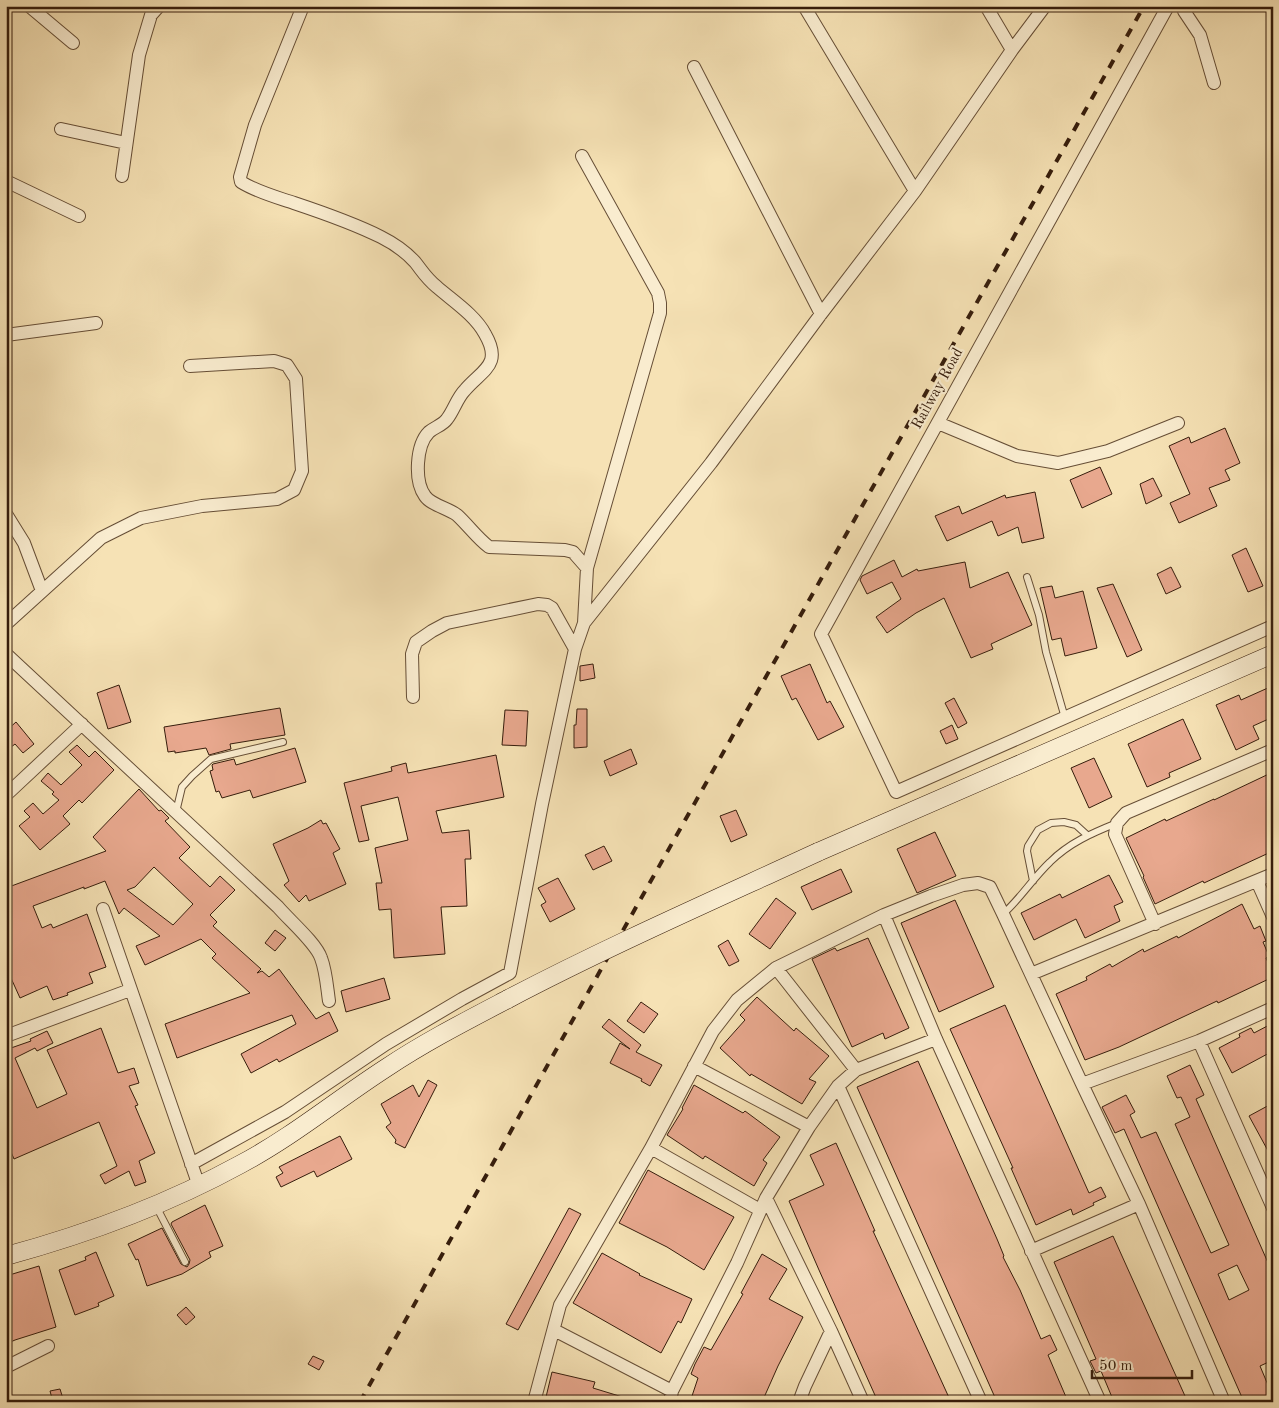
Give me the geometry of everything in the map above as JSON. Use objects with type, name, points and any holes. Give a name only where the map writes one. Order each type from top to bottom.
[{"type":"main road","points":[[6,1256],[46,1245],[156,1205],[199,1186],[243,1164],[387,1068],[457,1026],[558,973],[818,852],[1273,654]]},
{"type":"street","points":[[29,6],[73,42]]},
{"type":"street","points":[[122,176],[139,55],[151,15],[159,6]]},
{"type":"street","points":[[303,6],[255,125],[240,178],[241,182],[260,192],[343,220],[383,238],[404,252],[415,262],[426,278],[476,321],[492,348],[491,360],[483,373],[464,390],[448,419],[425,438],[417,466],[418,482],[425,498],[456,514],[489,547],[565,550],[573,552],[587,568]]},
{"type":"street","points":[[804,6],[915,191]]},
{"type":"street","points":[[986,6],[1012,50]]},
{"type":"street","points":[[584,623],[711,463],[915,191],[1012,50],[1045,6]]},
{"type":"street","name":"Railway Road","points":[[1065,718],[896,792],[821,634],[1168,6]]},
{"type":"street","points":[[1184,6],[1184,11],[1200,34],[1214,83]]},
{"type":"street","points":[[694,67],[821,314]]},
{"type":"street","points":[[61,129],[126,143]]},
{"type":"street","points":[[191,1164],[285,1112],[386,1044],[510,973],[542,804],[575,649],[584,623],[587,568],[660,313],[658,293],[582,156]]},
{"type":"street","points":[[6,181],[79,216]]},
{"type":"street","points":[[6,335],[96,323]]},
{"type":"street","points":[[6,624],[101,538],[141,518],[202,506],[277,499],[294,490],[302,471],[296,379],[287,365],[274,361],[190,366]]},
{"type":"street","points":[[938,423],[1017,456],[1058,463],[1108,451],[1178,423]]},
{"type":"street","points":[[6,514],[24,542],[42,591]]},
{"type":"street","points":[[413,697],[412,654],[416,642],[432,630],[447,623],[538,604],[547,604],[552,608],[575,649]]},
{"type":"street","points":[[1065,718],[1273,626]]},
{"type":"street","points":[[6,654],[278,907],[321,956],[329,1001]]},
{"type":"street","points":[[6,795],[82,724]]},
{"type":"street","points":[[1156,924],[1115,834],[1117,823],[1126,813],[1273,750]]},
{"type":"street","points":[[1031,974],[1156,924],[1273,874]]},
{"type":"street","points":[[1257,881],[1273,917]]},
{"type":"street","points":[[534,1402],[560,1305],[651,1148],[713,1031],[737,1000],[776,968],[884,915],[930,896],[963,885],[978,883],[990,887],[1003,914],[1139,1204],[1224,1402]]},
{"type":"street","points":[[103,909],[199,1186]]},
{"type":"street","points":[[884,915],[936,1039],[1100,1402]]},
{"type":"street","points":[[776,968],[856,1070]]},
{"type":"street","points":[[6,1036],[130,990]]},
{"type":"street","points":[[1082,1084],[1199,1041],[1273,1008]]},
{"type":"street","points":[[554,1330],[671,1396],[737,1263],[766,1198],[809,1126],[838,1086],[856,1070],[936,1039]]},
{"type":"street","points":[[1199,1041],[1273,1208]]},
{"type":"street","points":[[694,1066],[809,1126]]},
{"type":"street","points":[[838,1086],[981,1402]]},
{"type":"street","points":[[285,1112],[298,1129]]},
{"type":"street","points":[[651,1148],[760,1210]]},
{"type":"street","points":[[766,1198],[831,1331],[862,1402]]},
{"type":"street","points":[[1031,1251],[1139,1204]]},
{"type":"street","points":[[799,1402],[804,1386],[831,1331]]},
{"type":"street","points":[[6,1367],[48,1346]]},
{"type":"lane","points":[[1027,577],[1039,615],[1046,652],[1065,718]]},
{"type":"lane","points":[[176,812],[182,787],[211,759],[283,742]]},
{"type":"lane","points":[[1033,881],[1027,851],[1038,830],[1051,823],[1064,822],[1076,825],[1087,835]]},
{"type":"lane","points":[[1003,914],[1018,900],[1050,862],[1063,851],[1087,835],[1117,823]]},
{"type":"lane","points":[[156,1205],[184,1262]]},
{"type":"building","points":[[1225,428],[1240,463],[1225,470],[1230,480],[1209,488],[1217,506],[1179,523],[1170,503],[1190,494],[1169,446],[1189,437],[1191,443]]},
{"type":"building","points":[[1100,467],[1112,494],[1082,508],[1070,480]]},
{"type":"building","points":[[1153,478],[1162,496],[1146,504],[1140,484]]},
{"type":"building","points":[[1035,492],[1044,538],[1022,543],[1018,527],[998,536],[992,521],[947,541],[935,516],[959,506],[962,514],[1005,495],[1006,498]]},
{"type":"building","points":[[1246,548],[1263,586],[1248,592],[1232,555]]},
{"type":"building","points":[[894,560],[902,577],[917,569],[918,571],[965,562],[970,588],[1008,572],[1032,625],[991,644],[993,649],[971,658],[944,598],[916,613],[887,633],[876,617],[901,599],[892,582],[867,594],[860,580],[862,576]]},
{"type":"building","points":[[1171,567],[1181,587],[1166,594],[1157,574]]},
{"type":"building","points":[[1113,584],[1142,650],[1127,657],[1097,588]]},
{"type":"building","points":[[1052,586],[1055,598],[1083,591],[1097,648],[1065,656],[1061,638],[1052,640],[1040,588]]},
{"type":"building","points":[[593,664],[595,678],[580,681],[580,666]]},
{"type":"building","points":[[810,664],[827,703],[830,701],[844,727],[818,740],[796,698],[792,700],[781,676]]},
{"type":"building","points":[[119,685],[131,722],[108,729],[97,693]]},
{"type":"building","points":[[1270,687],[1273,693],[1273,717],[1253,726],[1259,739],[1236,750],[1216,705],[1239,695],[1241,700]]},
{"type":"building","points":[[954,698],[967,723],[958,728],[945,703]]},
{"type":"building","points":[[280,708],[285,735],[230,744],[231,749],[209,755],[206,748],[175,753],[175,751],[168,752],[164,727]]},
{"type":"building","points":[[577,709],[587,709],[587,747],[574,748],[574,725],[576,725]]},
{"type":"building","points":[[505,710],[528,711],[526,746],[502,745]]},
{"type":"building","points":[[1183,719],[1201,759],[1169,773],[1170,777],[1147,787],[1128,744]]},
{"type":"building","points":[[16,722],[34,744],[23,753],[15,744],[6,751],[6,731]]},
{"type":"building","points":[[952,725],[958,739],[946,744],[940,731]]},
{"type":"building","points":[[77,745],[89,757],[95,751],[114,770],[82,803],[79,800],[63,816],[70,824],[40,850],[19,826],[30,817],[24,811],[33,803],[43,814],[59,800],[52,794],[54,792],[41,781],[48,773],[61,785],[82,765],[69,752]]},
{"type":"building","points":[[295,748],[306,782],[253,798],[250,790],[222,798],[219,791],[216,792],[210,771],[213,770],[213,764],[234,759],[236,765]]},
{"type":"building","points":[[631,749],[637,764],[610,776],[604,761]]},
{"type":"building","points":[[496,755],[504,797],[436,811],[442,833],[469,830],[471,859],[465,859],[467,906],[441,907],[445,954],[394,958],[391,909],[379,910],[376,883],[382,883],[375,848],[408,840],[398,797],[361,806],[369,840],[359,842],[344,783],[392,771],[391,767],[406,763],[408,773]]},
{"type":"building","points":[[1094,758],[1112,797],[1089,808],[1071,768]]},
{"type":"building","points":[[1273,772],[1273,851],[1155,904],[1126,838]]},
{"type":"building","points":[[139,789],[159,811],[161,810],[169,818],[165,821],[190,847],[179,858],[210,887],[220,876],[235,890],[210,915],[217,922],[213,926],[261,969],[257,973],[262,971],[269,977],[279,969],[316,1019],[329,1012],[338,1031],[279,1062],[277,1059],[251,1073],[241,1054],[296,1024],[292,1015],[177,1058],[165,1024],[250,993],[212,958],[216,954],[201,939],[145,965],[136,946],[160,936],[124,908],[119,914],[105,881],[33,906],[42,928],[51,924],[53,928],[87,914],[106,967],[89,973],[93,983],[67,993],[68,995],[53,1000],[47,986],[20,998],[6,967],[6,888],[106,851],[93,837]],"holes":[[[154,867],[193,904],[173,925],[127,890],[135,887]]]},
{"type":"building","points":[[736,810],[747,835],[731,842],[720,816]]},
{"type":"building","points":[[321,820],[323,824],[326,823],[340,849],[333,853],[346,884],[309,901],[306,895],[299,902],[284,885],[289,881],[273,844]]},
{"type":"building","points":[[935,832],[956,876],[917,893],[897,849]]},
{"type":"building","points":[[604,846],[612,861],[593,870],[585,855]]},
{"type":"building","points":[[841,869],[852,892],[812,910],[801,887]]},
{"type":"building","points":[[1109,875],[1123,902],[1114,906],[1120,921],[1085,938],[1076,919],[1034,940],[1021,913],[1060,894],[1062,898]]},
{"type":"building","points":[[558,878],[575,909],[550,922],[541,905],[546,902],[538,888]]},
{"type":"building","points":[[776,898],[796,913],[770,949],[749,934]]},
{"type":"building","points":[[955,900],[994,987],[939,1012],[901,923]]},
{"type":"building","points":[[1242,904],[1254,929],[1260,926],[1266,941],[1263,942],[1269,956],[1266,958],[1273,977],[1119,1047],[1085,1060],[1056,994],[1087,980],[1086,977],[1110,964],[1112,967],[1143,949],[1144,952],[1177,936],[1178,938]]},
{"type":"building","points":[[275,930],[286,938],[275,951],[265,943]]},
{"type":"building","points":[[868,938],[909,1028],[885,1039],[883,1033],[852,1047],[812,959],[835,948],[837,951]]},
{"type":"building","points":[[728,940],[739,961],[729,966],[718,946]]},
{"type":"building","points":[[384,978],[390,999],[346,1012],[341,991]]},
{"type":"building","points":[[757,997],[794,1031],[796,1028],[829,1056],[809,1079],[816,1082],[802,1104],[751,1074],[750,1076],[720,1048],[745,1020],[740,1015]]},
{"type":"building","points":[[641,1002],[658,1014],[644,1033],[627,1021]]},
{"type":"building","points":[[1005,1005],[1089,1193],[1101,1187],[1106,1197],[1073,1215],[1071,1209],[1036,1225],[1011,1168],[1013,1168],[950,1029]]},
{"type":"building","points":[[609,1019],[641,1045],[636,1052],[662,1065],[650,1086],[641,1081],[642,1079],[610,1063],[620,1043],[630,1049],[602,1027]]},
{"type":"building","points":[[1273,1023],[1273,1051],[1232,1073],[1219,1048],[1240,1037],[1239,1034],[1251,1028],[1254,1033]]},
{"type":"building","points":[[101,1028],[118,1073],[134,1068],[139,1083],[129,1086],[138,1105],[135,1106],[155,1153],[139,1161],[146,1182],[135,1186],[129,1171],[105,1184],[100,1175],[117,1166],[99,1122],[14,1159],[6,1140],[6,1044],[9,1044],[11,1048],[31,1041],[30,1039],[47,1031],[53,1043],[37,1051],[35,1048],[15,1058],[37,1108],[67,1094],[47,1050]]},
{"type":"building","points":[[918,1061],[997,1239],[1003,1257],[1020,1290],[1041,1339],[1050,1335],[1057,1350],[1048,1355],[1066,1397],[1054,1402],[997,1402],[857,1087]]},
{"type":"building","points":[[1190,1065],[1204,1095],[1196,1099],[1273,1274],[1273,1360],[1260,1366],[1273,1397],[1261,1402],[1244,1402],[1124,1129],[1115,1133],[1102,1107],[1126,1095],[1135,1112],[1130,1115],[1141,1138],[1156,1132],[1211,1253],[1229,1245],[1175,1124],[1190,1117],[1181,1097],[1177,1098],[1167,1076]],"holes":[[[1237,1265],[1249,1290],[1229,1300],[1218,1274]]]},
{"type":"building","points":[[428,1080],[437,1085],[405,1148],[395,1143],[396,1140],[386,1127],[391,1123],[381,1104],[413,1085],[419,1097]]},
{"type":"building","points":[[694,1085],[743,1113],[745,1111],[780,1137],[763,1160],[767,1163],[754,1186],[705,1156],[703,1159],[667,1135],[683,1109]]},
{"type":"building","points":[[1273,1103],[1273,1160],[1249,1116]]},
{"type":"building","points":[[340,1136],[352,1159],[317,1177],[314,1171],[281,1187],[276,1177],[283,1173],[279,1167]]},
{"type":"building","points":[[836,1143],[875,1231],[873,1231],[951,1402],[878,1402],[819,1270],[789,1201],[824,1185],[810,1155]]},
{"type":"building","points":[[648,1170],[734,1217],[704,1270],[667,1247],[619,1223]]},
{"type":"building","points":[[205,1205],[223,1246],[209,1252],[211,1257],[182,1274],[147,1286],[138,1259],[136,1260],[128,1244],[162,1228],[181,1264],[187,1267],[190,1260],[171,1224]]},
{"type":"building","points":[[569,1208],[581,1214],[518,1330],[506,1324]]},
{"type":"building","points":[[1113,1236],[1185,1396],[1172,1402],[1114,1402],[1101,1371],[1096,1373],[1090,1361],[1096,1359],[1054,1262]]},
{"type":"building","points":[[96,1252],[114,1296],[98,1303],[99,1306],[75,1315],[59,1270],[86,1260],[85,1257]]},
{"type":"building","points":[[602,1253],[639,1275],[692,1299],[681,1323],[678,1321],[661,1353],[573,1303]]},
{"type":"building","points":[[762,1254],[787,1269],[769,1299],[803,1317],[762,1402],[690,1402],[698,1378],[691,1374],[695,1364],[704,1347],[711,1350],[743,1294],[741,1293]]},
{"type":"building","points":[[39,1266],[56,1327],[6,1344],[6,1276]]},
{"type":"building","points":[[186,1307],[195,1317],[186,1325],[177,1315]]},
{"type":"building","points":[[313,1356],[324,1361],[319,1370],[308,1364]]},
{"type":"building","points":[[552,1372],[595,1382],[593,1388],[629,1399],[629,1402],[570,1402],[546,1397]]},
{"type":"building","points":[[60,1389],[64,1402],[53,1402],[50,1391]]},
{"type":"railway","points":[[360,1402],[595,980],[1144,6]]}]
